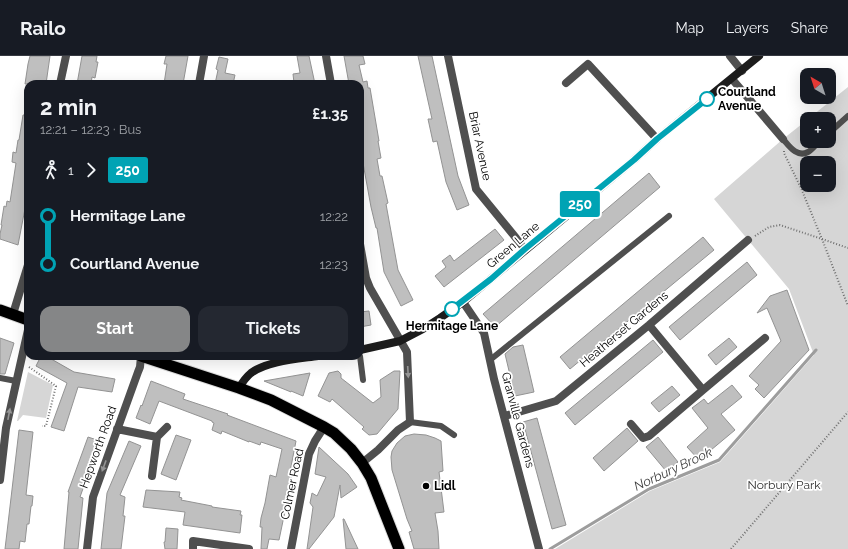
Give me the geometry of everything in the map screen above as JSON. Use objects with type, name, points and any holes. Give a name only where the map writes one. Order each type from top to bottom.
[{"type":"highway","points":[[0,310],[24,318]]},
{"type":"highway","points":[[153,360],[271,400],[324,427],[339,438],[351,449],[371,478],[399,549]]},
{"type":"main road","name":"Green Lane","points":[[364,349],[400,341],[423,329],[463,302],[634,160],[657,139],[759,56]]},
{"type":"main road","points":[[239,388],[249,374],[277,360]]},
{"type":"street","points":[[61,80],[66,56]]},
{"type":"street","points":[[200,80],[204,56]]},
{"type":"street","points":[[326,56],[330,80]]},
{"type":"street","name":"Briar Avenue","points":[[448,56],[476,189],[525,249]]},
{"type":"street","points":[[730,56],[742,70]]},
{"type":"street","points":[[566,83],[588,64],[657,139]]},
{"type":"street","points":[[732,79],[784,139]]},
{"type":"street","name":"Heatherset Gardens","points":[[505,416],[556,402],[748,240]]},
{"type":"street","points":[[362,463],[378,450],[398,430],[410,422],[407,352],[370,288],[364,267]]},
{"type":"street","points":[[13,314],[24,278]]},
{"type":"street","name":"Granville Gardens","points":[[463,302],[484,333],[539,549]]},
{"type":"street","points":[[649,325],[703,390]]},
{"type":"street","points":[[632,424],[643,438],[649,436],[765,338]]},
{"type":"street","points":[[0,480],[6,428],[24,347]]},
{"type":"street","name":"Hepworth Road","points":[[87,549],[93,497],[140,367],[141,360]]},
{"type":"street","points":[[152,476],[156,437],[167,427]]},
{"type":"street","name":"Colmer Road","points":[[291,549],[309,454],[324,427]]},
{"type":"street","points":[[117,429],[156,437]]},
{"type":"street","points":[[193,549],[193,541],[249,549]]},
{"type":"lane","points":[[836,127],[848,116]]},
{"type":"lane","points":[[784,139],[793,151],[799,154],[807,153],[812,148]]},
{"type":"lane","points":[[490,360],[669,216]]},
{"type":"lane","points":[[360,360],[363,380]]},
{"type":"lane","points":[[0,378],[16,381]]},
{"type":"lane","points":[[410,422],[441,426],[454,435]]},
{"type":"path","points":[[784,139],[784,153],[802,188],[848,306]]},
{"type":"path","points":[[748,240],[769,227],[780,225],[848,248]]},
{"type":"path","points":[[28,367],[56,386],[46,426],[42,426]]},
{"type":"path","points":[[731,549],[848,412]]},
{"type":"green space","name":"Norbury Park","points":[[848,87],[848,549],[555,549],[650,491],[720,462],[814,355],[789,289],[714,199],[800,126],[800,148],[836,148],[836,112],[817,112],[827,104],[836,104],[836,97]]},
{"type":"green space","points":[[28,372],[53,385],[46,418],[23,415],[17,421]]},
{"type":"building","points":[[30,56],[50,56],[47,80],[26,80]]},
{"type":"building","points":[[82,56],[97,56],[96,62],[98,62],[95,78],[92,77],[92,80],[78,80]]},
{"type":"building","points":[[166,56],[188,56],[184,80],[165,80],[167,64],[164,64]]},
{"type":"building","points":[[297,56],[309,56],[314,80],[294,80],[293,74],[300,73]]},
{"type":"building","points":[[344,56],[363,56],[365,64],[359,65],[363,80],[348,80]]},
{"type":"building","points":[[418,56],[432,56],[458,176],[469,205],[457,210],[446,182],[437,141],[433,142],[428,119],[432,119]]},
{"type":"building","points":[[219,57],[228,59],[225,73],[235,75],[234,80],[216,80],[218,70],[216,69]]},
{"type":"building","points":[[367,81],[368,88],[370,88],[379,141],[381,158],[377,159],[380,176],[382,176],[388,203],[386,204],[398,270],[413,300],[401,306],[384,272],[377,228],[371,207],[364,169],[364,82]]},
{"type":"building","points":[[24,115],[24,214],[18,245],[0,239],[0,234],[4,206],[6,207],[7,201],[10,202],[16,163],[12,162],[13,152],[16,153]]},
{"type":"building","points":[[649,173],[660,187],[495,327],[483,314]]},
{"type":"building","points":[[495,229],[504,240],[444,287],[435,276],[446,267],[442,261],[450,255],[454,261]]},
{"type":"building","points":[[703,237],[714,250],[570,369],[560,357]]},
{"type":"building","points":[[747,262],[757,275],[680,340],[669,327]]},
{"type":"building","points":[[787,290],[809,350],[764,398],[755,389],[759,385],[749,376],[781,341],[767,308],[757,313],[770,296]]},
{"type":"building","points":[[369,311],[371,325],[364,326],[364,312]]},
{"type":"building","points":[[0,338],[14,343],[5,374],[0,374]]},
{"type":"building","points":[[729,338],[737,347],[716,365],[708,355]]},
{"type":"building","points":[[653,340],[663,352],[575,425],[565,413]]},
{"type":"building","points":[[523,345],[534,392],[515,396],[505,354],[513,347]]},
{"type":"building","points":[[39,360],[53,360],[74,372],[115,379],[112,392],[78,387],[64,431],[51,427],[67,383],[36,366]]},
{"type":"building","points":[[338,371],[341,374],[341,378],[373,403],[381,397],[380,380],[394,371],[400,371],[398,409],[377,434],[369,435],[362,429],[364,427],[332,399],[330,402],[318,396],[329,373]]},
{"type":"building","points":[[310,373],[303,396],[264,381]]},
{"type":"building","points":[[151,381],[185,394],[183,399],[228,414],[227,415],[296,441],[289,477],[292,478],[279,540],[269,539],[267,549],[261,549],[261,518],[270,475],[276,477],[282,449],[261,442],[260,445],[249,442],[222,431],[221,434],[212,430],[214,423],[212,421],[159,401],[150,424],[136,418]]},
{"type":"building","points":[[732,385],[742,397],[721,414],[735,430],[699,460],[687,447],[708,428],[692,408],[704,399],[708,404]]},
{"type":"building","points":[[672,386],[680,395],[659,412],[651,403]]},
{"type":"building","points":[[537,418],[566,525],[552,529],[523,422]]},
{"type":"building","points":[[627,428],[638,441],[604,471],[593,458]]},
{"type":"building","points":[[19,430],[33,432],[26,495],[33,496],[32,506],[29,524],[27,524],[25,542],[20,541],[19,549],[5,549]]},
{"type":"building","name":"Lidl","points":[[414,434],[426,435],[441,441],[443,471],[439,472],[444,512],[435,513],[439,549],[414,549],[409,532],[412,531],[392,470],[392,451],[397,443],[405,436]]},
{"type":"building","points":[[176,435],[191,440],[176,480],[161,474]]},
{"type":"building","points":[[88,437],[100,441],[80,497],[83,498],[78,549],[64,549],[68,492]]},
{"type":"building","points":[[658,437],[678,462],[666,471],[646,447]]},
{"type":"building","points":[[129,441],[141,446],[120,495],[125,497],[123,516],[125,516],[121,549],[101,549],[107,493]]},
{"type":"building","points":[[319,447],[348,474],[357,487],[341,498],[340,485],[334,517],[309,549],[307,549],[313,507],[310,503],[312,493],[317,496],[326,477],[315,474]]},
{"type":"building","points":[[146,490],[180,492],[179,497],[182,498],[181,500],[212,507],[241,511],[240,533],[183,525],[185,512],[143,507]]},
{"type":"building","points":[[344,519],[358,549],[346,549]]},
{"type":"building","points":[[166,528],[178,529],[177,549],[165,549],[164,542]]},
{"type":"waterway","name":"Norbury Brook","points":[[550,549],[649,489],[719,460],[816,350]]},
{"type":"bus line","name":"250","points":[[452,309],[491,279],[525,249],[707,99]]},
{"type":"place","name":"Courtland Avenue","points":[[707,99]]},
{"type":"place","name":"Hermitage Lane","points":[[452,309]]},
{"type":"place","name":"Lidl","points":[[426,486]]}]
